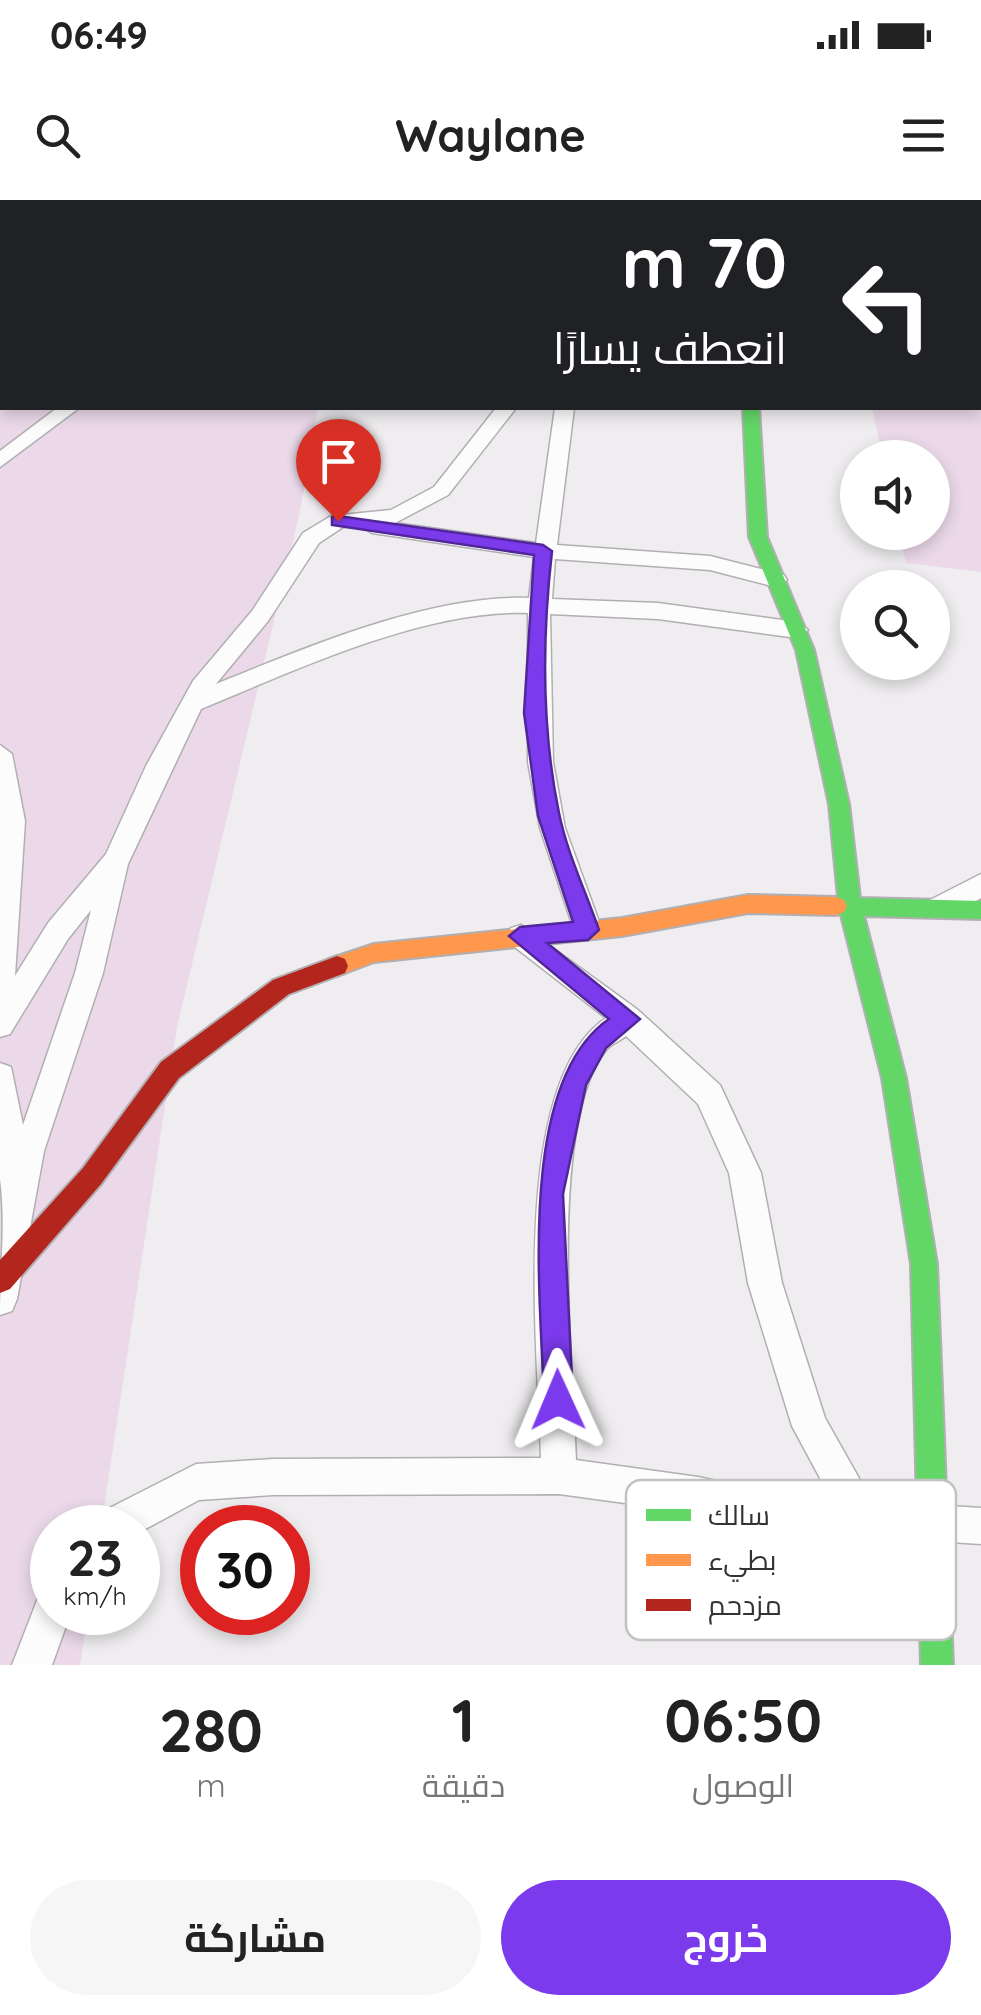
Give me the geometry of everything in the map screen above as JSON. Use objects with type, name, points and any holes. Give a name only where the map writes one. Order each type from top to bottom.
[{"type":"street","points":[[0,461],[66,410]]},
{"type":"street","points":[[2,1284],[29,1151],[89,973],[117,860],[158,766],[191,704],[260,616],[311,538],[338,521],[396,516],[441,491],[504,410]]},
{"type":"street","points":[[565,410],[536,607],[534,713],[549,816],[588,930]]},
{"type":"street","points":[[751,410],[758,537],[797,630],[839,804],[850,906],[894,1078],[924,1264],[932,1480]]},
{"type":"street","points":[[338,521],[543,551],[710,563],[776,580]]},
{"type":"street","points":[[191,704],[333,646],[489,604],[658,611],[797,630]]},
{"type":"street","points":[[0,754],[12,822],[0,986]]},
{"type":"street","points":[[0,1026],[58,931],[117,860]]},
{"type":"street","points":[[940,908],[981,886]]},
{"type":"street","points":[[2,1284],[92,1176],[170,1070],[281,988],[374,953],[588,930],[748,904],[981,910]]},
{"type":"street","points":[[520,936],[628,1019],[710,1095],[744,1173],[765,1283],[810,1426],[840,1480]]},
{"type":"street","points":[[559,1476],[550,1194],[574,1084],[597,1040],[628,1019]]},
{"type":"street","points":[[0,1076],[19,1201]]},
{"type":"street","points":[[152,1505],[196,1482],[274,1477],[559,1476],[626,1485]]},
{"type":"street","points":[[956,1525],[981,1526]]},
{"type":"street","points":[[32,1665],[43,1635]]},
{"type":"street","points":[[936,1640],[937,1665]]},
{"type":"shaded area","points":[[0,410],[318,410],[299,516],[177,1027],[104,1505],[30,1505],[30,1635],[85,1635],[80,1665],[0,1665]]},
{"type":"shaded area","points":[[872,410],[981,410],[981,572],[906,563],[903,550],[950,550],[950,440],[879,440]]},
{"type":"traffic: fast","points":[[751,410],[758,537],[805,650],[839,804],[850,906],[894,1078],[924,1264],[931,1480]]},
{"type":"traffic: fast","points":[[836,906],[981,910]]},
{"type":"traffic: fast","points":[[936,1640],[937,1665]]},
{"type":"traffic: slow","points":[[337,966],[374,953],[622,927],[748,904],[836,906]]},
{"type":"traffic: jam","points":[[0,1280],[92,1176],[170,1070],[281,987],[337,966]]},
{"type":"route","points":[[338,521],[543,551],[536,607],[534,713],[549,816],[588,930],[520,936],[628,1019],[597,1040],[574,1084],[550,1194],[558,1400]]}]
